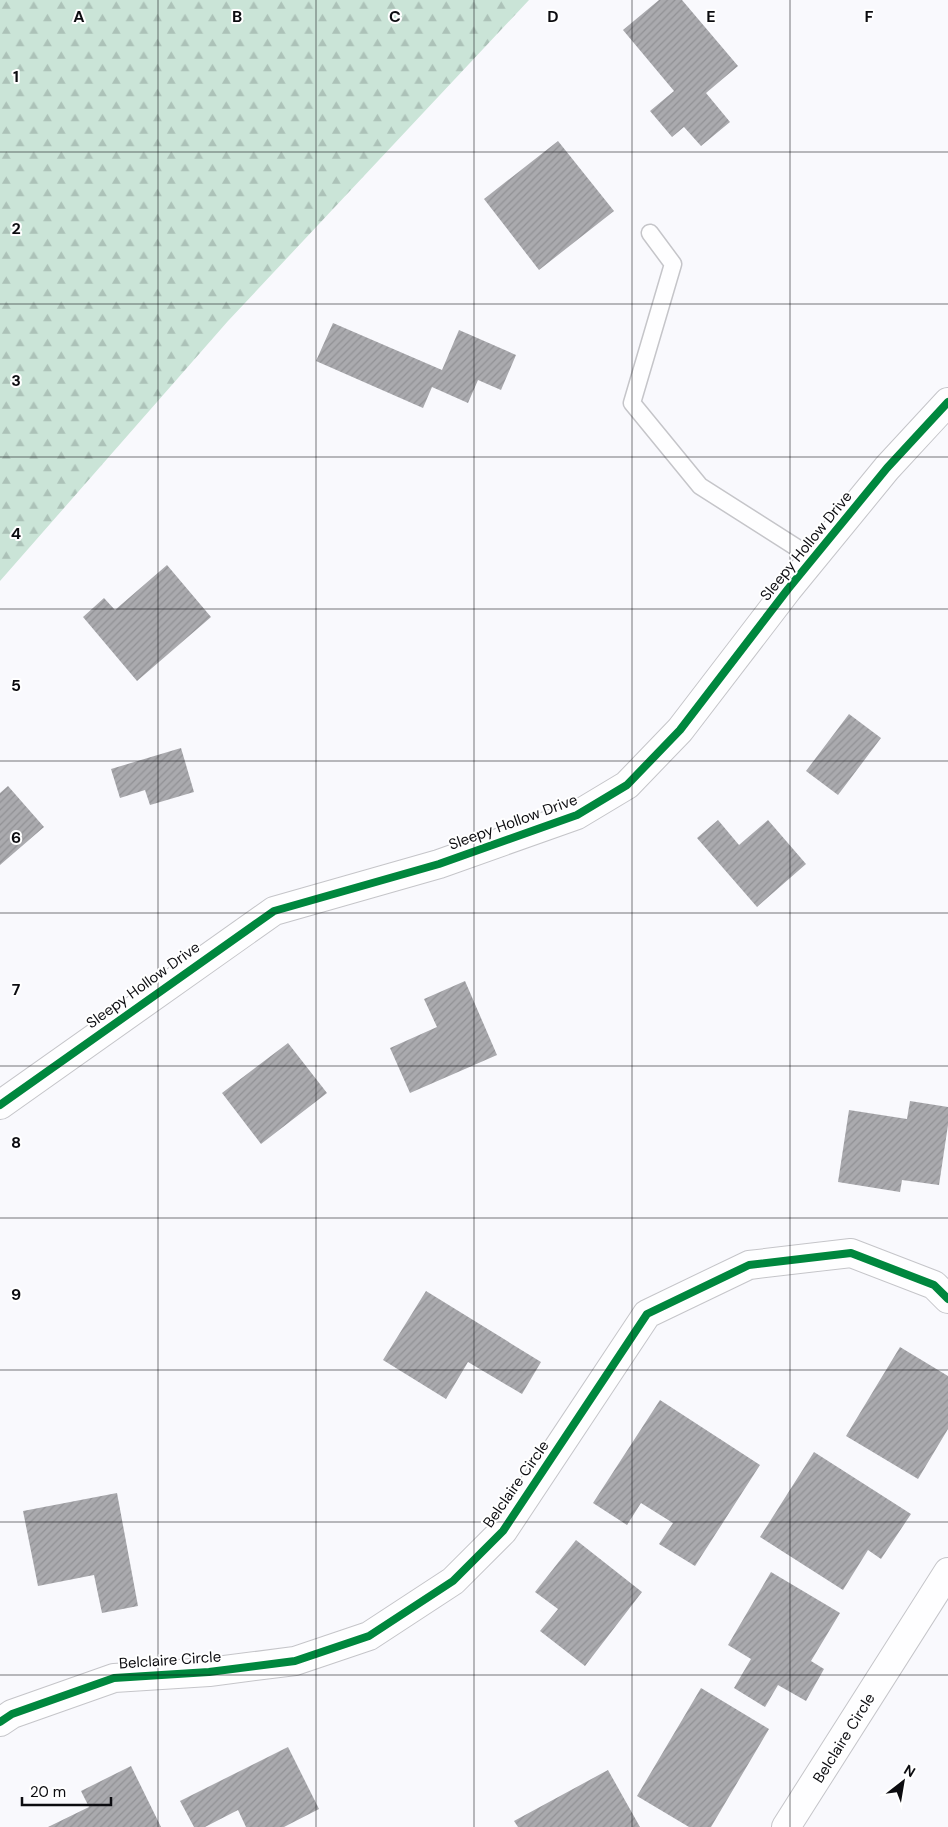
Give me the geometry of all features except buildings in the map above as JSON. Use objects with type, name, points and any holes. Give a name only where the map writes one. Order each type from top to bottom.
[{"type":"street","name":"Sleepy Hollow Drive","points":[[0,1105],[274,912],[438,864],[577,815],[627,785],[680,730],[813,558],[887,468],[948,402]]},
{"type":"street","name":"Belclaire Circle","points":[[0,1722],[12,1714],[114,1678],[208,1672],[295,1661],[369,1636],[453,1580],[503,1531],[647,1314],[749,1265],[851,1253],[934,1286],[948,1299]]},
{"type":"street","name":"Belclaire Circle","points":[[786,1827],[948,1572]]},
{"type":"lane","points":[[650,233],[673,264],[632,403],[700,486],[813,558]]},
{"type":"green space","points":[[0,0],[529,0],[228,321],[0,581]]},
{"type":"cycle path","points":[[0,1105],[274,911],[439,864],[577,815],[627,785],[680,730],[788,589],[887,468],[948,402]]},
{"type":"cycle path","points":[[0,1722],[12,1714],[114,1678],[209,1672],[295,1661],[369,1636],[453,1581],[503,1531],[647,1314],[749,1265],[851,1253],[934,1285],[948,1299]]}]
